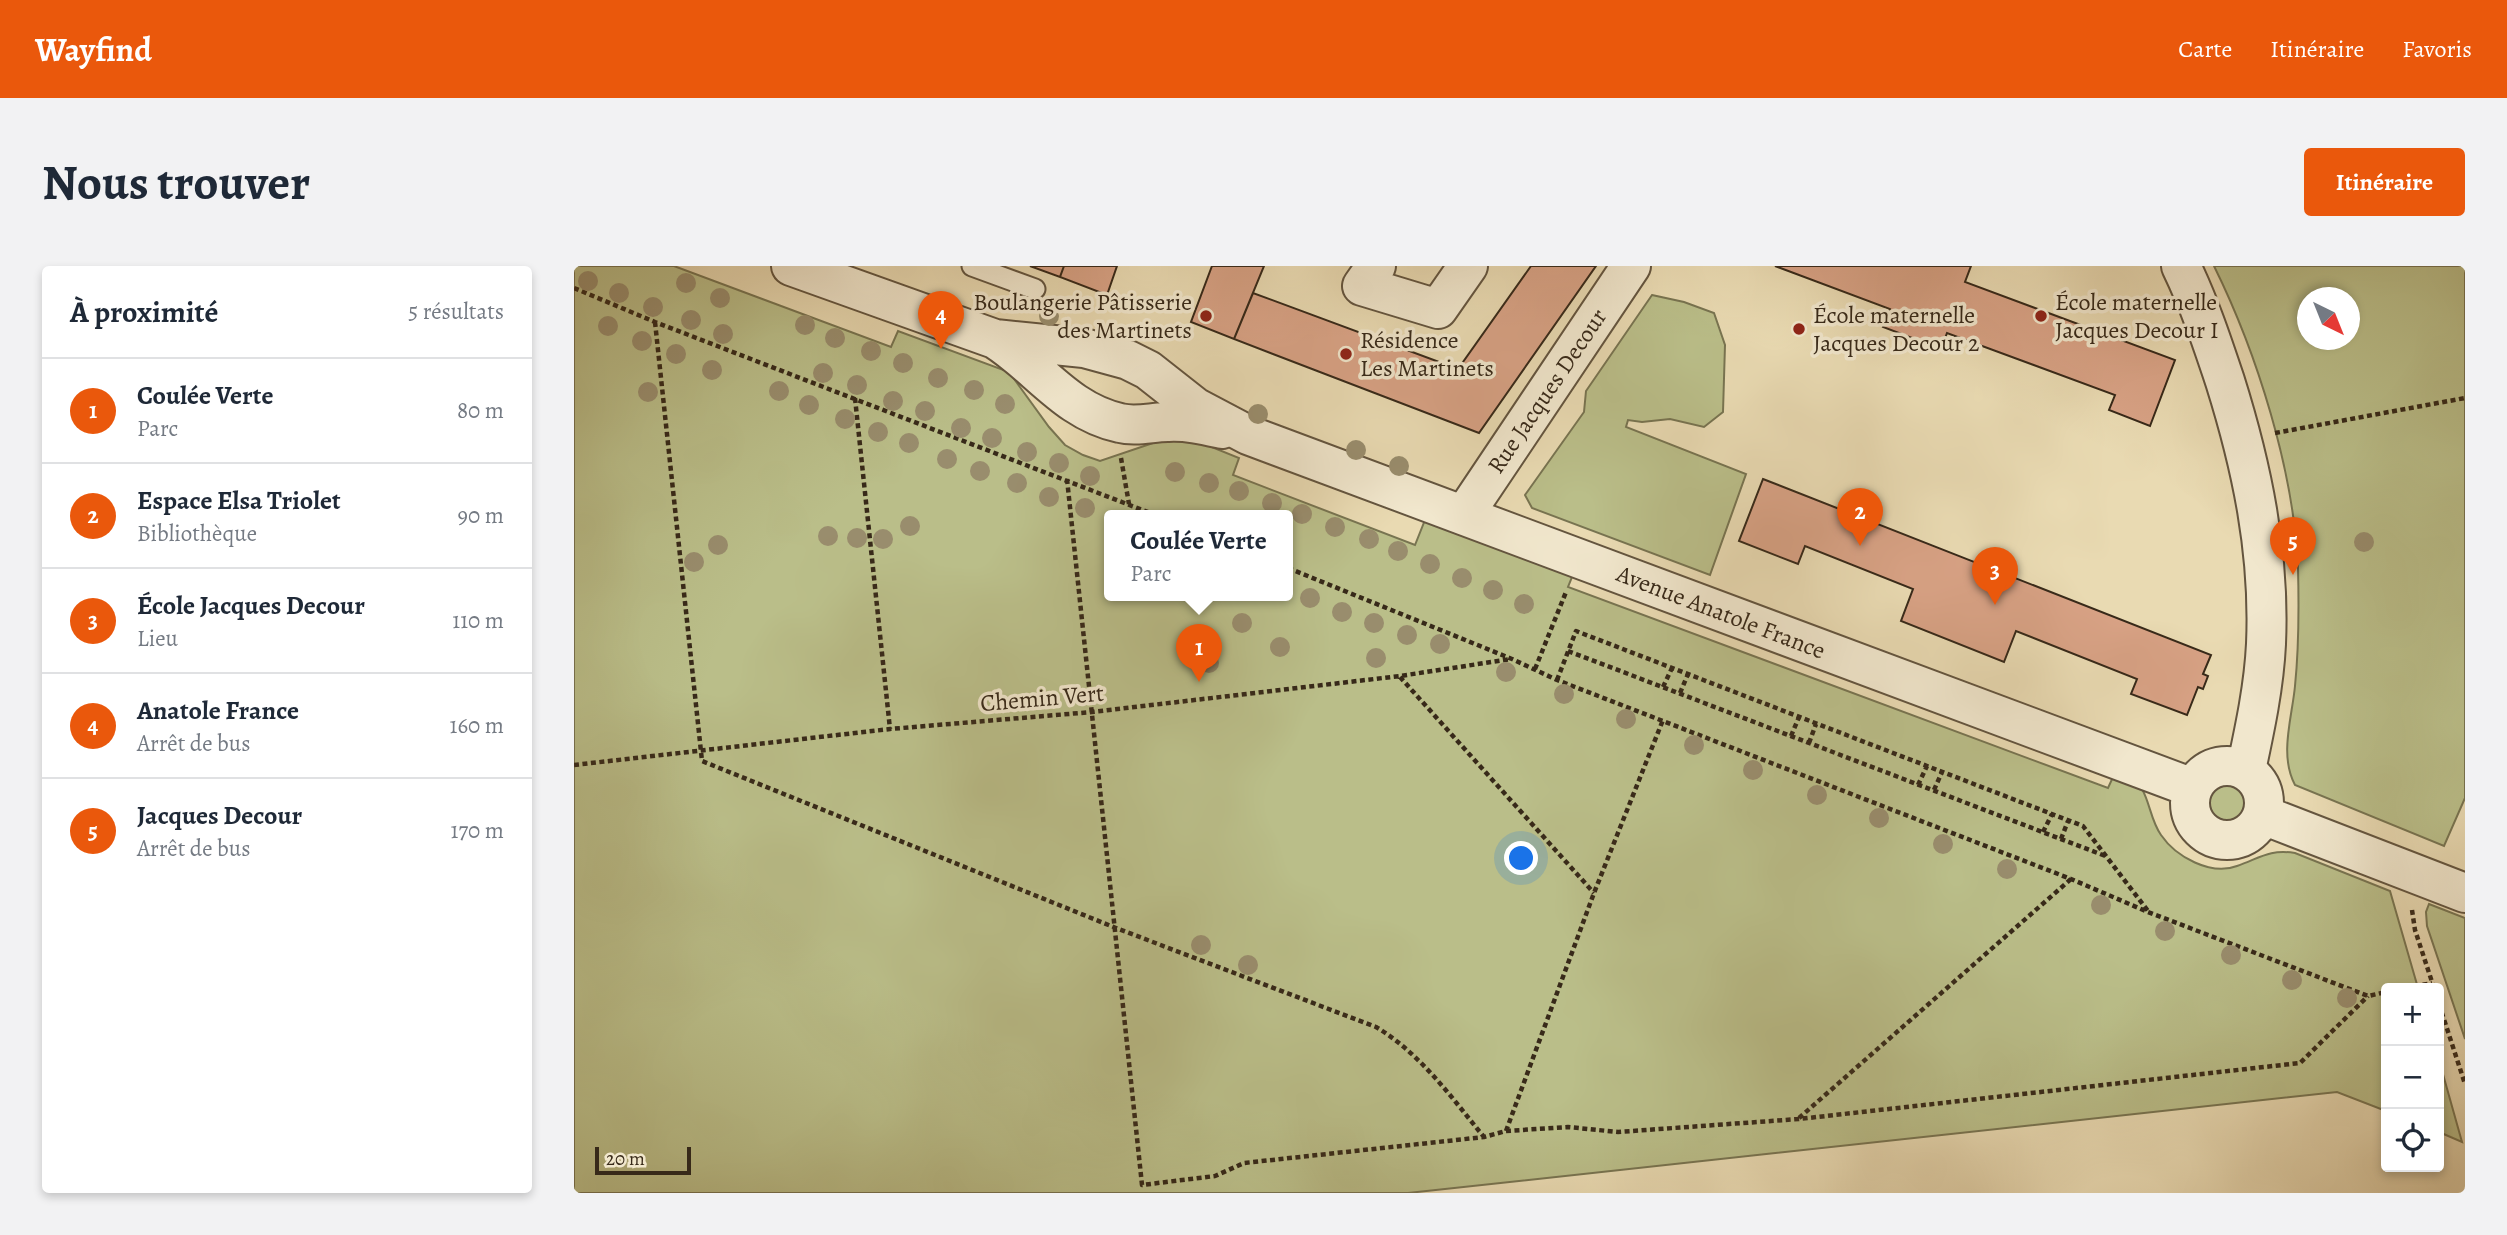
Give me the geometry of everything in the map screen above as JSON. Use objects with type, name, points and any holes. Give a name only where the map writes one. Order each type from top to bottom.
[{"type":"street","name":"Avenue Anatole France","points":[[791,266],[995,339],[1084,348],[1128,360],[1157,377],[1195,407],[1248,435],[2193,788]]},
{"type":"street","points":[[1376,266],[1362,285],[1438,309],[1468,266]]},
{"type":"street","name":"Rue Jacques Decour","points":[[1464,515],[1630,266]]},
{"type":"street","points":[[2181,266],[2208,330],[2244,442],[2264,547],[2267,620],[2264,665],[2246,770]]},
{"type":"street","name":"Avenue Anatole France","points":[[995,339],[1020,357],[1060,394],[1086,410],[1110,420],[1142,424],[1190,423],[1248,435]]},
{"type":"street","points":[[1060,394],[1057,374],[1060,365],[1073,352],[1084,348]]},
{"type":"street","points":[[1142,424],[1161,403],[1161,388],[1157,377]]},
{"type":"street","points":[[2230,765],[2246,770],[2262,787],[2265,804],[2263,815],[2257,825],[2243,836],[2226,840],[2214,838],[2204,832],[2193,817],[2190,806],[2193,788],[2203,774],[2218,766],[2230,765]]},
{"type":"street","points":[[2263,815],[2465,893]]},
{"type":"lane","points":[[972,266],[1035,289]]},
{"type":"path","points":[[574,288],[655,322],[1143,510]]},
{"type":"path","points":[[655,322],[702,761],[1116,928],[1376,1027],[1399,1040],[1426,1066],[1484,1137]]},
{"type":"path","points":[[855,398],[890,729]]},
{"type":"path","points":[[2264,435],[2465,398]]},
{"type":"path","points":[[1067,479],[1142,1185],[1215,1176],[1244,1163],[1484,1137],[1506,1131],[1567,1127],[1618,1132],[1799,1119],[2300,1063],[2368,996],[2381,993]]},
{"type":"path","points":[[1535,669],[1579,559]]},
{"type":"path","points":[[1293,570],[1557,680],[2368,996]]},
{"type":"path","points":[[1557,680],[1576,631],[2052,814],[2082,826],[2109,857],[2148,912]]},
{"type":"path","points":[[1568,651],[2109,857]]},
{"type":"path","name":"Chemin Vert","points":[[574,765],[890,729],[1092,712],[1400,676],[1512,659]]},
{"type":"path","points":[[1663,687],[1672,668]]},
{"type":"path","points":[[1680,694],[1688,674]]},
{"type":"path","points":[[1400,676],[1594,893]]},
{"type":"path","points":[[1791,736],[1799,717]]},
{"type":"path","points":[[1506,1131],[1594,893],[1663,720]]},
{"type":"path","points":[[1809,743],[1816,723]]},
{"type":"path","points":[[1919,785],[1927,766]]},
{"type":"path","points":[[1934,790],[1942,772]]},
{"type":"path","points":[[2043,832],[2052,814]]},
{"type":"path","points":[[2061,839],[2068,821]]},
{"type":"path","points":[[2417,875],[2412,916],[2432,983]]},
{"type":"path","points":[[1799,1119],[2071,879]]},
{"type":"path","points":[[2444,1019],[2465,1084]]},
{"type":"green space","points":[[574,266],[674,266],[891,347],[898,331],[1009,372],[1065,445],[1083,455],[1100,461],[1153,443],[1177,438],[1192,439],[1239,458],[1233,475],[1415,545],[1425,520],[1574,572],[1568,587],[2108,788],[2113,777],[2142,789],[2161,835],[2176,851],[2205,866],[2227,868],[2271,853],[2295,853],[2390,891],[2417,983],[2381,983],[2381,1109],[2337,1092],[1408,1193],[574,1193]]},
{"type":"green space","points":[[2214,266],[2465,266],[2465,798],[2444,846],[2295,785],[2290,773],[2287,749],[2295,686],[2298,627],[2295,531],[2271,413],[2245,336]]},
{"type":"green space","points":[[1652,295],[1684,302],[1714,313],[1725,345],[1723,412],[1704,427],[1670,419],[1642,422],[1628,420],[1626,427],[1746,474],[1710,575],[1532,508],[1525,495],[1584,412],[1586,391]]},
{"type":"green space","points":[[2228,781],[2243,787],[2249,802],[2243,817],[2228,823],[2213,817],[2207,802],[2213,787]]},
{"type":"green space","points":[[2429,904],[2465,918],[2465,1039],[2427,926],[2426,912]]},
{"type":"green space","points":[[2444,1078],[2462,1142],[2444,1134]]},
{"type":"building","points":[[1030,266],[1064,266],[1060,277]]},
{"type":"building","points":[[1064,266],[1117,266],[1107,295],[1060,277]]},
{"type":"building","points":[[1212,266],[1264,266],[1234,339],[1191,322]]},
{"type":"building","name":"Résidence Les Martinets","points":[[1531,266],[1596,266],[1479,433],[1234,339],[1253,293],[1458,369]]},
{"type":"building","points":[[1775,266],[1971,266],[1965,282],[2175,360],[2150,426],[2109,410],[2115,395],[1947,333],[1941,349],[1883,327],[1890,309]]},
{"type":"building","points":[[1763,479],[2211,655],[2203,674],[2208,676],[2203,689],[2198,687],[2187,715],[2131,694],[2137,679],[2016,631],[2004,662],[1901,621],[1913,589],[1805,546],[1798,564],[1739,541]]},
{"type":"place","name":"Boulangerie Pâtisserie des Martinets","points":[[1206,316]]},
{"type":"place","name":"École maternelle Jacques Decour I","points":[[2041,316]]},
{"type":"place","name":"École maternelle Jacques Decour 2","points":[[1799,329]]},
{"type":"place","name":"Anatole France","points":[[941,349]]},
{"type":"place","name":"Résidence Les Martinets","points":[[1346,354]]},
{"type":"place","name":"Espace Elsa Triolet","points":[[1860,546]]},
{"type":"place","name":"Jacques Decour","points":[[2293,575]]},
{"type":"place","name":"École Jacques Decour","points":[[1995,605]]},
{"type":"place","name":"Coulée Verte","points":[[1199,682]]}]
